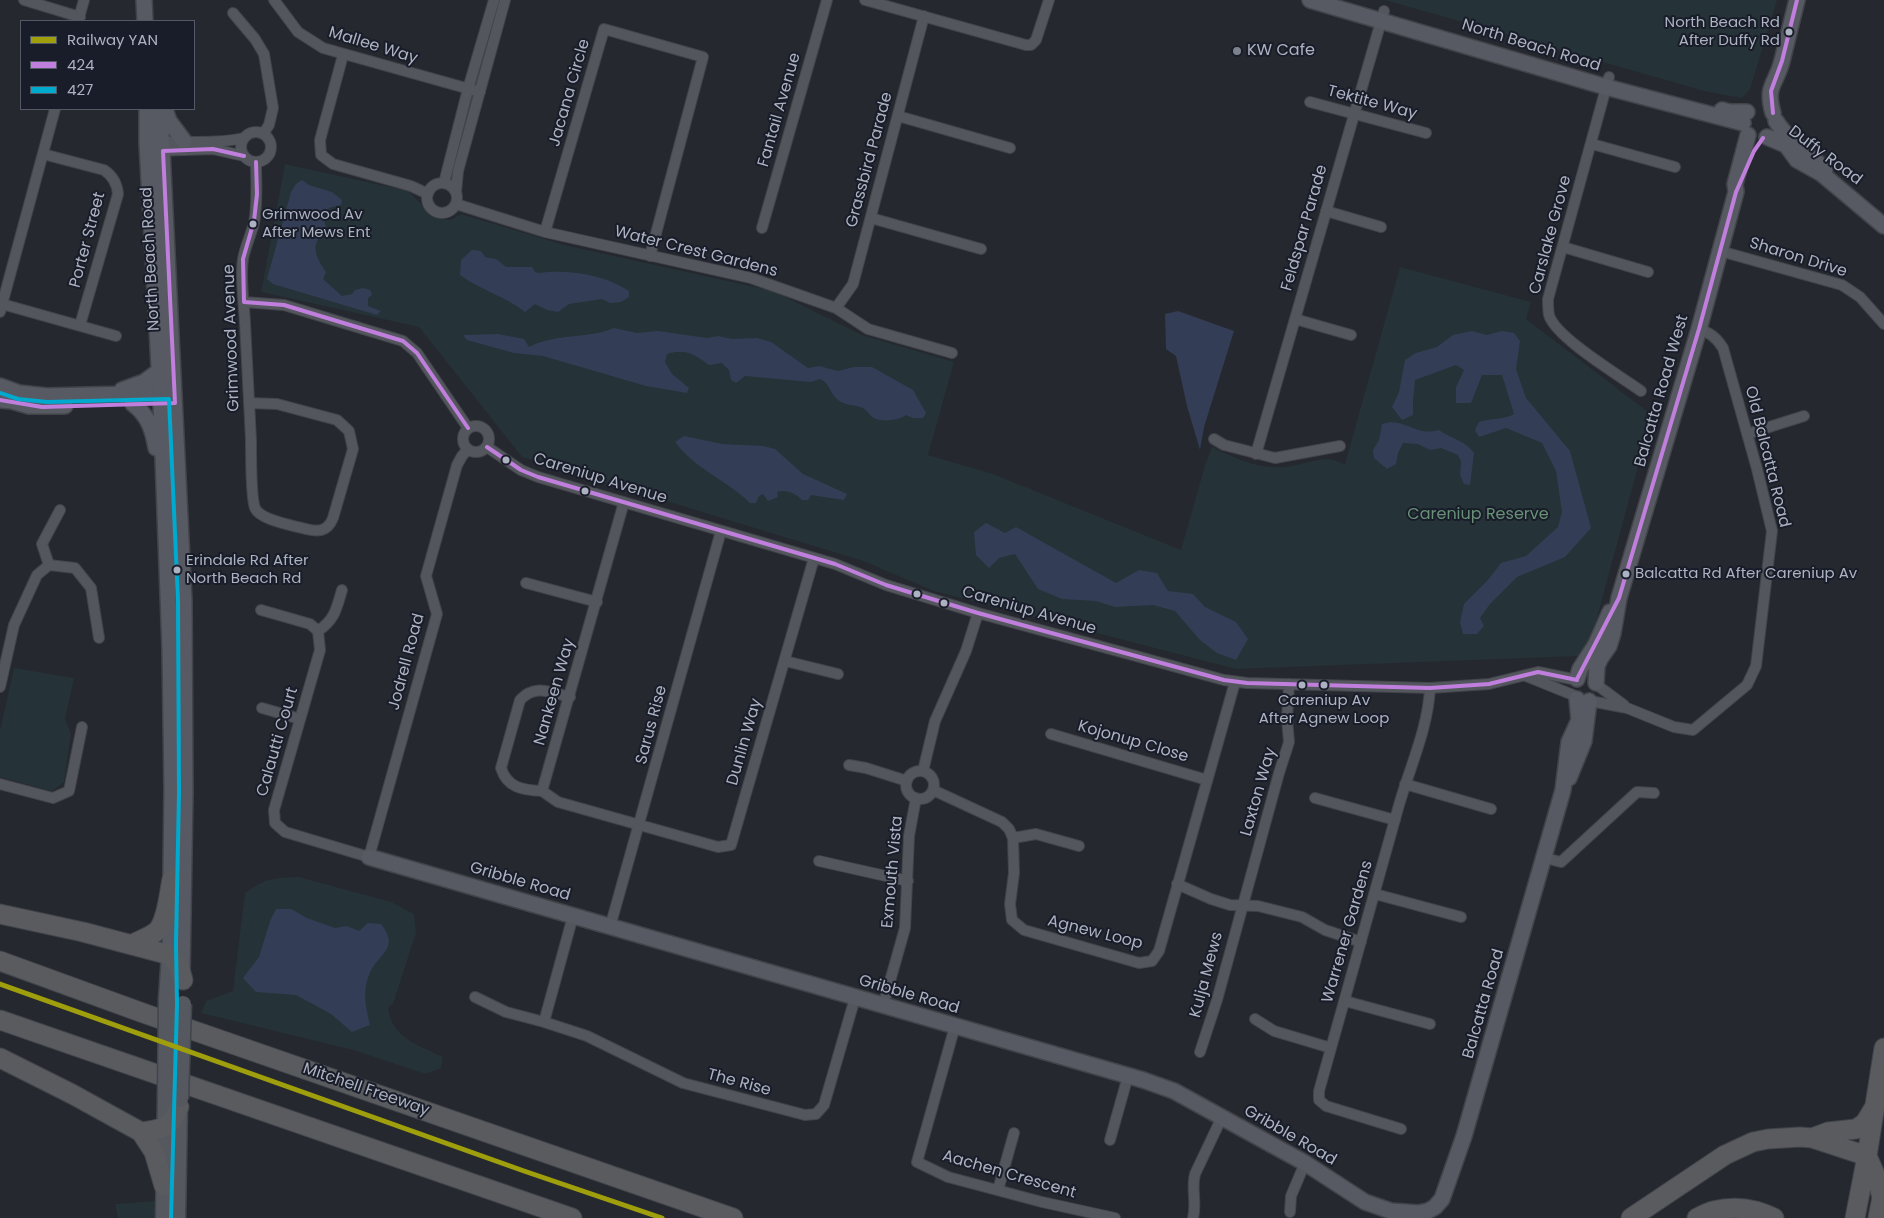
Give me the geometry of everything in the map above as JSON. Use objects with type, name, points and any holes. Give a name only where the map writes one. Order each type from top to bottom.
[{"type":"highway","points":[[133,944],[155,933],[160,927],[164,920],[172,878]]},
{"type":"highway","points":[[0,914],[133,944],[170,956],[178,964],[183,980]]},
{"type":"highway","name":"Mitchell Freeway","points":[[0,961],[143,1014],[733,1218]]},
{"type":"highway","points":[[0,1020],[572,1218]]},
{"type":"highway","points":[[1855,1218],[1876,1104],[1884,1048]]},
{"type":"highway","points":[[0,1058],[72,1094],[141,1132],[154,1152],[164,1186]]},
{"type":"highway","points":[[141,1132],[165,1128],[171,1124],[175,1100]]},
{"type":"highway","points":[[1812,1138],[1828,1132],[1856,1129],[1865,1123],[1876,1104]]},
{"type":"highway","points":[[1631,1218],[1725,1155],[1753,1142],[1786,1136],[1812,1138],[1867,1156],[1883,1192],[1878,1218]]},
{"type":"highway","points":[[1697,1218],[1712,1211],[1738,1208],[1764,1213],[1774,1218]]},
{"type":"main road","points":[[144,0],[145,20]]},
{"type":"main road","points":[[154,0],[155,20]]},
{"type":"main road","name":"North Beach Road","points":[[1310,0],[1383,16],[1521,53],[1608,82],[1710,104],[1754,125]]},
{"type":"main road","name":"North Beach Road","points":[[1344,0],[1383,16]]},
{"type":"main road","points":[[1754,125],[1788,0]]},
{"type":"main road","points":[[1754,125],[1774,130],[1774,117],[1769,100],[1771,85],[1781,62],[1797,0]]},
{"type":"main road","points":[[1754,125],[1766,108],[1774,117]]},
{"type":"main road","name":"North Beach Road","points":[[147,110],[147,147],[159,371],[168,398]]},
{"type":"main road","name":"North Beach Road","points":[[160,110],[163,147],[168,398]]},
{"type":"main road","points":[[165,110],[169,121],[184,141]]},
{"type":"main road","name":"Duffy Road","points":[[1774,117],[1782,130],[1794,142],[1884,219]]},
{"type":"main road","name":"Balcatta Road West","points":[[1596,684],[1600,659],[1609,646],[1613,633],[1619,598],[1699,329],[1736,192],[1756,146],[1754,125]]},
{"type":"main road","name":"Duffy Road","points":[[1754,125],[1786,145],[1797,160],[1822,174],[1884,226]]},
{"type":"main road","points":[[104,395],[144,382],[159,371]]},
{"type":"main road","points":[[0,386],[32,395],[104,395],[168,398]]},
{"type":"main road","points":[[0,400],[42,407],[134,404],[168,398]]},
{"type":"main road","points":[[168,398],[163,470],[170,648],[172,878],[170,956],[175,1002],[177,1218]]},
{"type":"main road","points":[[168,398],[184,611],[183,980],[175,1002]]},
{"type":"main road","points":[[134,404],[145,414],[150,425],[163,470]]},
{"type":"main road","name":"Balcatta Road West","points":[[1581,693],[1580,669],[1596,644],[1608,615],[1619,598]]},
{"type":"main road","points":[[1581,693],[1586,677],[1596,684]]},
{"type":"main road","name":"Balcatta Road","points":[[1418,1213],[1435,1207],[1444,1194],[1467,1126],[1563,790],[1569,742],[1579,720],[1581,693]]},
{"type":"main road","name":"Gribble Road","points":[[369,857],[1128,1076],[1174,1091],[1305,1164],[1365,1202],[1391,1211],[1418,1213]]},
{"type":"main road","points":[[164,1218],[165,1128]]},
{"type":"street","points":[[24,0],[79,19],[84,0]]},
{"type":"street","name":"Mallee Way","points":[[274,0],[298,32],[323,48],[480,92]]},
{"type":"street","points":[[444,183],[468,89],[494,0]]},
{"type":"street","points":[[456,192],[449,184],[434,185],[428,194],[429,203],[435,210],[444,212],[453,208],[456,204],[458,171],[506,0]]},
{"type":"street","name":"Fantail Avenue","points":[[762,228],[827,0]]},
{"type":"street","points":[[864,0],[1021,44],[1031,45],[1040,32],[1049,0]]},
{"type":"street","points":[[233,13],[255,39],[264,54],[273,108],[269,125],[263,134]]},
{"type":"street","name":"Grassbird Parade","points":[[836,308],[853,284],[924,16]]},
{"type":"street","name":"Feldspar Parade","points":[[1256,454],[1383,16]]},
{"type":"street","name":"Jacana Circle","points":[[546,232],[604,29],[703,57],[650,256]]},
{"type":"street","points":[[343,55],[320,140],[321,155],[333,164],[390,180],[428,194]]},
{"type":"street","name":"Carslake Grove","points":[[1608,82],[1548,299],[1549,315],[1558,330],[1641,391]]},
{"type":"street","name":"Tektite Way","points":[[1310,102],[1426,133]]},
{"type":"street","points":[[55,110],[1,308],[80,325],[116,336]]},
{"type":"street","points":[[898,116],[1010,148]]},
{"type":"street","points":[[147,147],[213,149],[244,156],[251,162],[256,162],[265,159],[270,151],[270,142],[263,134],[251,133],[244,138],[226,142],[184,141],[163,147]]},
{"type":"street","points":[[244,138],[241,147],[244,156]]},
{"type":"street","points":[[1592,144],[1675,167]]},
{"type":"street","name":"Porter Street","points":[[43,154],[104,170],[111,175],[117,185],[118,194],[80,325]]},
{"type":"street","name":"Grimwood Avenue","points":[[249,404],[277,404],[337,420],[349,431],[353,449],[334,518],[328,528],[321,531],[276,521],[261,515],[254,506],[253,484],[249,404],[244,302],[243,259],[254,221],[257,194],[256,162]]},
{"type":"street","name":"Water Crest Gardens","points":[[456,204],[546,232],[751,278],[836,308],[868,329],[952,353]]},
{"type":"street","points":[[1326,211],[1382,227]]},
{"type":"street","points":[[871,218],[981,249]]},
{"type":"street","points":[[1563,247],[1648,272]]},
{"type":"street","name":"Sharon Drive","points":[[1720,251],[1842,285],[1860,297],[1884,324]]},
{"type":"street","points":[[244,302],[284,304],[403,341],[417,353],[468,428]]},
{"type":"street","points":[[1295,319],[1351,335]]},
{"type":"street","name":"Old Balcatta Road","points":[[1627,708],[1674,726],[1693,730],[1747,685],[1756,666],[1772,531],[1723,348],[1717,338],[1699,329]]},
{"type":"street","points":[[1746,434],[1804,416]]},
{"type":"street","points":[[477,425],[486,429],[490,438],[487,447],[476,452],[468,449],[465,446],[463,436],[468,428],[477,425]]},
{"type":"street","points":[[1214,439],[1224,445],[1275,458],[1340,446]]},
{"type":"street","name":"Careniup Avenue","points":[[487,447],[530,474],[835,564],[886,585],[978,613],[1212,678],[1235,682],[1430,688],[1489,684],[1511,677],[1526,676],[1538,672],[1581,693]]},
{"type":"street","name":"Jodrell Road","points":[[369,857],[437,614],[426,576],[457,465],[468,449]]},
{"type":"street","name":"Nankeen Way","points":[[542,791],[624,502]]},
{"type":"street","points":[[48,565],[42,544],[60,510]]},
{"type":"street","name":"Sarus Rise","points":[[610,926],[721,530]]},
{"type":"street","name":"Dunlin Way","points":[[639,825],[718,847],[731,845],[814,558]]},
{"type":"street","points":[[0,687],[14,625],[37,575],[48,565],[75,568],[91,588],[99,638]]},
{"type":"street","points":[[526,582],[597,602]]},
{"type":"street","points":[[261,610],[310,624],[318,631],[330,623],[335,614],[342,590]]},
{"type":"street","points":[[923,771],[935,721],[966,650],[978,613]]},
{"type":"street","name":"Calautti Court","points":[[318,631],[320,650],[274,810],[275,823],[285,832],[369,857]]},
{"type":"street","points":[[785,661],[838,674]]},
{"type":"street","points":[[1526,676],[1627,708]]},
{"type":"street","name":"Agnew Loop","points":[[1013,838],[1014,873],[1010,904],[1012,920],[1024,930],[1139,963],[1152,961],[1159,951],[1235,682]]},
{"type":"street","name":"Laxton Way","points":[[1242,906],[1289,742],[1287,719],[1289,684]]},
{"type":"street","points":[[1596,684],[1627,708]]},
{"type":"street","name":"Warrener Gardens","points":[[1401,1129],[1326,1106],[1319,1100],[1319,1091],[1405,784],[1425,720],[1430,688]]},
{"type":"street","points":[[570,697],[538,689],[528,692],[520,700],[501,768],[504,778],[512,785],[542,791],[558,802],[639,825]]},
{"type":"street","points":[[262,708],[300,719]]},
{"type":"street","points":[[0,784],[53,798],[70,791],[82,727]]},
{"type":"street","name":"Kojonup Close","points":[[1051,734],[1207,780]]},
{"type":"street","points":[[849,765],[866,768],[907,781]]},
{"type":"street","points":[[923,771],[931,776],[934,785],[933,790],[926,797],[916,798],[907,790],[907,781],[913,773],[923,771]]},
{"type":"street","points":[[1405,784],[1491,809]]},
{"type":"street","points":[[933,790],[1002,822],[1010,829],[1013,838],[1036,834],[1045,835],[1078,846]]},
{"type":"street","points":[[1544,858],[1561,862],[1637,792],[1654,793]]},
{"type":"street","name":"Exmouth Vista","points":[[883,1006],[905,928],[909,836],[916,798]]},
{"type":"street","points":[[1314,798],[1395,820]]},
{"type":"street","points":[[819,861],[908,881]]},
{"type":"street","points":[[1177,884],[1211,899],[1242,906],[1258,906],[1302,917],[1325,930],[1361,942]]},
{"type":"street","points":[[1375,894],[1461,917]]},
{"type":"street","name":"Kulja Mews","points":[[1200,1052],[1217,1000],[1242,906]]},
{"type":"street","points":[[475,997],[506,1012],[544,1022],[573,916]]},
{"type":"street","name":"The Rise","points":[[544,1022],[587,1036],[683,1083],[772,1108],[812,1116],[821,1110],[826,1100],[855,998]]},
{"type":"street","points":[[1345,1001],[1430,1024]]},
{"type":"street","points":[[1255,1020],[1274,1031],[1331,1048]]},
{"type":"street","name":"Aachen Crescent","points":[[954,1026],[917,1162],[948,1177],[1042,1202],[1115,1218]]},
{"type":"street","points":[[1110,1140],[1128,1076]]},
{"type":"street","points":[[1193,1218],[1195,1204],[1193,1182],[1195,1174],[1222,1117]]},
{"type":"street","points":[[998,1190],[1014,1133]]},
{"type":"street","points":[[1290,1212],[1291,1196],[1305,1164]]},
{"type":"green space","points":[[1385,0],[1777,0],[1750,89],[1742,98],[1708,92]]},
{"type":"green space","name":"Careniup Reserve","points":[[285,164],[408,191],[435,218],[450,220],[461,214],[564,245],[773,291],[862,335],[954,362],[928,455],[993,474],[1181,550],[1212,447],[1238,459],[1264,466],[1289,466],[1326,459],[1345,464],[1400,267],[1531,302],[1526,319],[1652,415],[1591,640],[1579,656],[1236,669],[934,591],[863,561],[522,457],[419,327],[261,292]]},
{"type":"green space","points":[[14,668],[74,678],[65,719],[71,734],[64,782],[52,791],[0,777],[0,730]]},
{"type":"green space","points":[[299,877],[391,902],[414,914],[416,933],[393,1004],[388,1007],[390,1018],[400,1033],[416,1044],[443,1057],[441,1068],[426,1074],[353,1050],[201,1013],[206,1001],[233,991],[245,893],[258,884],[270,880]]},
{"type":"green space","points":[[156,1201],[155,1218],[118,1218],[115,1204]]},
{"type":"water","points":[[302,180],[309,185],[332,192],[342,200],[341,205],[327,210],[324,219],[326,227],[317,242],[317,255],[326,272],[323,279],[342,296],[352,294],[355,290],[363,288],[370,290],[372,295],[368,298],[368,306],[381,311],[377,315],[273,284],[267,279],[291,192],[296,184]]},
{"type":"water","points":[[472,250],[481,251],[485,257],[496,259],[506,267],[532,267],[538,273],[573,272],[608,280],[629,291],[629,297],[621,302],[610,303],[602,299],[569,304],[558,312],[547,310],[535,304],[525,312],[460,275],[461,260]]},
{"type":"water","points":[[1178,311],[1234,331],[1204,427],[1200,450],[1187,406],[1176,356],[1166,349],[1165,314]]},
{"type":"water","points":[[614,328],[637,333],[658,331],[707,338],[718,336],[732,339],[757,338],[771,342],[808,368],[819,366],[838,371],[854,367],[872,367],[913,390],[926,413],[923,418],[913,418],[906,415],[896,419],[879,420],[863,408],[838,400],[820,379],[811,382],[745,376],[736,383],[731,380],[729,370],[722,363],[709,365],[694,355],[684,352],[667,354],[665,362],[672,374],[689,388],[687,393],[646,386],[543,356],[514,353],[467,340],[463,335],[498,334],[524,339],[529,347],[550,340],[593,334]]},
{"type":"water","points":[[1472,331],[1487,335],[1502,331],[1514,333],[1520,341],[1516,369],[1526,398],[1570,451],[1591,528],[1565,557],[1517,577],[1490,604],[1480,618],[1484,626],[1477,634],[1463,634],[1460,622],[1464,604],[1488,580],[1501,563],[1526,556],[1558,527],[1562,512],[1556,471],[1542,443],[1506,428],[1479,437],[1475,430],[1479,422],[1514,414],[1502,375],[1482,375],[1471,403],[1456,403],[1456,387],[1464,370],[1456,365],[1415,380],[1413,415],[1402,420],[1392,407],[1399,392],[1405,360],[1416,353],[1437,347],[1453,335]]},
{"type":"water","points":[[1391,422],[1426,431],[1439,430],[1466,445],[1474,453],[1470,485],[1464,484],[1460,475],[1461,462],[1458,455],[1441,448],[1430,450],[1418,444],[1403,443],[1398,453],[1396,464],[1387,469],[1374,458],[1373,450],[1379,440],[1382,424]]},
{"type":"water","points":[[684,436],[722,444],[763,446],[775,449],[803,474],[847,494],[844,500],[811,495],[808,500],[802,500],[790,492],[780,491],[777,492],[778,497],[768,501],[763,494],[759,496],[756,503],[750,503],[683,452],[675,442]]},
{"type":"water","points":[[986,523],[1005,533],[1016,527],[1116,583],[1139,570],[1157,573],[1168,591],[1193,594],[1205,607],[1236,622],[1248,639],[1236,660],[1217,653],[1200,640],[1175,611],[1153,605],[1115,607],[1096,601],[1062,599],[1038,589],[1015,554],[999,558],[989,568],[976,555],[974,532]]},
{"type":"water","points":[[276,909],[291,909],[307,918],[335,928],[347,926],[359,931],[368,923],[381,924],[389,940],[386,951],[373,968],[367,981],[365,1000],[370,1025],[352,1032],[331,1014],[296,995],[256,992],[243,978],[259,957],[270,921]]},
{"type":"rail line","name":"YAN","points":[[0,984],[524,1171],[662,1218]]},
{"type":"transit line","name":"424","points":[[1773,113],[1771,91],[1782,61],[1797,0]]},
{"type":"transit line","name":"424","points":[[1577,679],[1619,598],[1699,329],[1736,192],[1754,151],[1763,138]]},
{"type":"transit line","name":"424","points":[[0,400],[42,407],[175,403],[163,151],[213,149],[244,156]]},
{"type":"transit line","name":"424","points":[[244,302],[243,259],[254,221],[257,194],[256,162]]},
{"type":"transit line","name":"424","points":[[244,302],[284,305],[403,341],[417,353],[468,428]]},
{"type":"transit line","name":"427","points":[[0,393],[18,399],[47,402],[169,399],[178,601],[179,793],[176,944],[177,1004],[171,1218]]},
{"type":"transit line","name":"424","points":[[487,447],[521,470],[538,477],[835,564],[886,585],[978,613],[1224,680],[1247,683],[1430,688],[1489,684],[1538,672],[1577,680]]},
{"type":"place","name":"North Beach Rd After Duffy Rd","points":[[1789,32]]},
{"type":"place","name":"KW Cafe","points":[[1237,51]]},
{"type":"place","name":"Grimwood Av After Mews Ent","points":[[253,224]]},
{"type":"place","name":"Erindale Rd After North Beach Rd","points":[[177,570]]},
{"type":"place","name":"Balcatta Rd After Careniup Av","points":[[1626,574]]},
{"type":"place","name":"Careniup Av After Agnew Loop","points":[[1324,685]]}]
